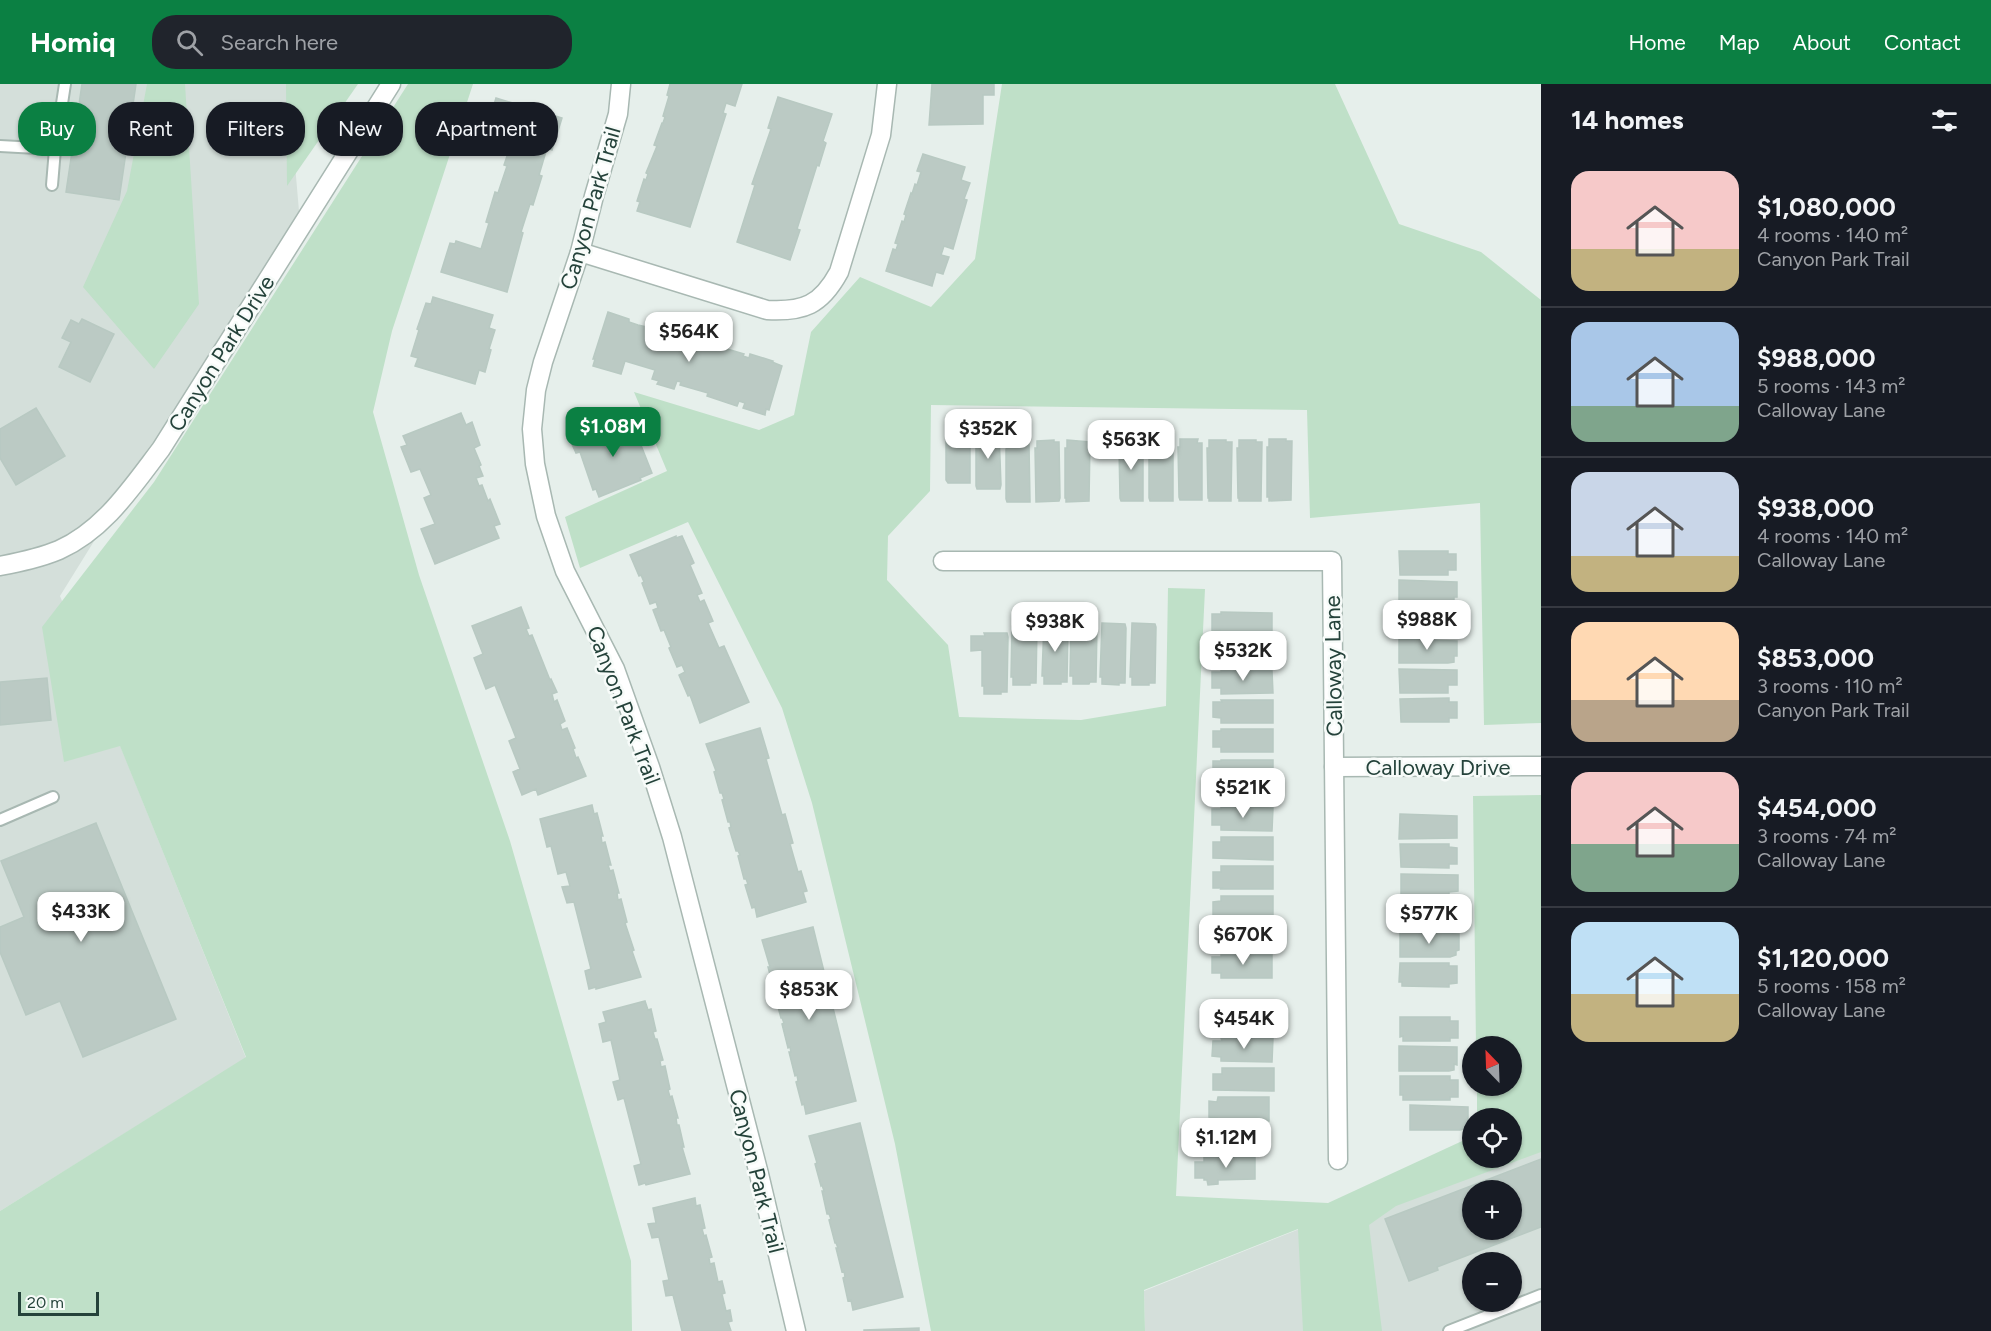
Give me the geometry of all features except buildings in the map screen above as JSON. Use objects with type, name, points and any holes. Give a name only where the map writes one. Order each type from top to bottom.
[{"type":"street","name":"Canyon Park Drive","points":[[0,566],[58,550],[91,530],[120,502],[161,449],[391,84]]},
{"type":"street","name":"Canyon Park Trail","points":[[621,84],[618,114],[580,252],[543,362],[536,390],[532,429],[535,464],[546,516],[565,571],[615,669],[672,837],[759,1174],[796,1331]]},
{"type":"street","points":[[580,252],[767,309],[786,311],[807,306],[821,299],[839,272],[881,135],[887,84]]},
{"type":"street","name":"Calloway Lane","points":[[943,561],[1332,561],[1338,1160]]},
{"type":"street","name":"Calloway Drive","points":[[1334,767],[1541,766]]},
{"type":"lane","points":[[62,102],[65,84]]},
{"type":"lane","points":[[0,146],[18,147]]},
{"type":"lane","points":[[52,185],[54,156]]},
{"type":"lane","points":[[0,820],[52,797]]},
{"type":"lane","points":[[1449,1331],[1541,1295]]},
{"type":"shaded area","points":[[0,84],[288,84],[290,102],[206,102],[206,156],[294,156],[299,211],[60,596],[246,1058],[0,1211]]},
{"type":"shaded area","points":[[1541,1133],[1541,1331],[1145,1331],[1144,1291],[1462,1164],[1462,1168],[1522,1168],[1522,1149]]},
{"type":"green space","points":[[147,84],[185,84],[186,102],[144,102]]},
{"type":"green space","points":[[286,84],[358,84],[345,102],[317,102],[317,143],[287,186],[287,156],[305,156],[305,102],[286,102]]},
{"type":"green space","points":[[408,84],[473,84],[467,102],[415,102],[415,156],[449,156],[392,331],[373,412],[419,575],[510,841],[631,1261],[632,1331],[0,1331],[0,1211],[246,1057],[120,746],[64,762],[42,627],[154,482],[362,156],[403,156],[403,102],[397,102]]},
{"type":"green space","points":[[1002,84],[1335,84],[1399,224],[1481,252],[1541,300],[1541,723],[1484,725],[1480,503],[1310,518],[1307,410],[931,405],[930,491],[888,536],[887,580],[948,645],[959,717],[1081,720],[1166,706],[1168,588],[1205,589],[1176,1196],[1328,1203],[1462,1141],[1462,1168],[1498,1168],[1396,1206],[1369,1225],[1382,1331],[1303,1331],[1298,1229],[1144,1290],[1145,1331],[931,1331],[895,1144],[812,803],[782,708],[688,522],[580,568],[565,517],[667,471],[634,392],[759,430],[794,415],[811,332],[860,277],[931,307],[975,259]]},
{"type":"green space","points":[[134,156],[190,156],[199,304],[154,369],[83,287],[127,191]]},
{"type":"green space","points":[[1541,795],[1541,1152],[1522,1159],[1522,1108],[1477,1108],[1477,1096],[1522,1096],[1522,1036],[1476,1036],[1473,796]]}]
